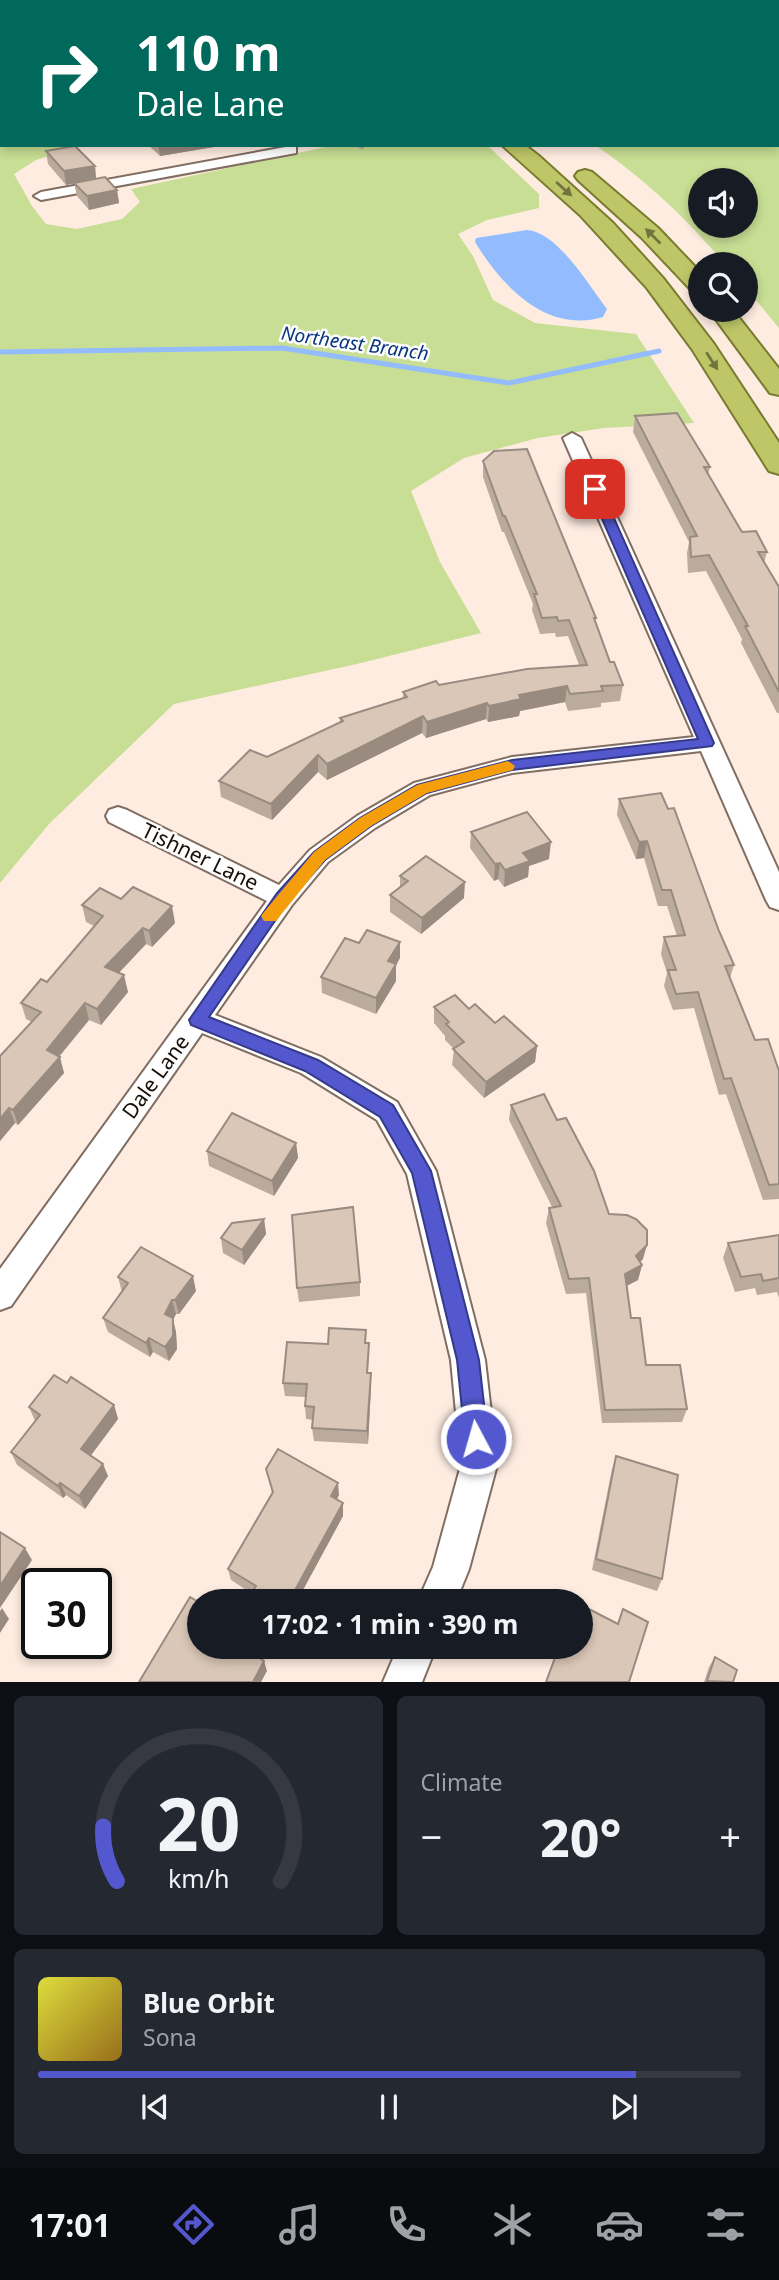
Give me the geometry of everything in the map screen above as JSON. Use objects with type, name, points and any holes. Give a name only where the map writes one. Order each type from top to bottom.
[{"type":"highway","points":[[514,147],[587,210],[656,284],[700,343],[779,466]]},
{"type":"highway","points":[[555,152],[650,233],[688,273]]},
{"type":"highway","points":[[730,322],[779,387]]},
{"type":"street","points":[[41,196],[288,148]]},
{"type":"street","points":[[572,439],[779,900]]},
{"type":"street","name":"Dale Lane","points":[[0,1294],[283,898],[319,856],[366,822],[422,789],[512,765],[707,743]]},
{"type":"street","name":"Tishner Lane","points":[[117,816],[283,898]]},
{"type":"street","points":[[198,1020],[311,1065],[387,1111],[421,1171],[468,1360],[479,1465],[451,1569],[442,1589]]},
{"type":"street","points":[[402,1682],[412,1659]]},
{"type":"green space","points":[[0,147],[78,147],[36,160],[14,174],[46,224],[77,229],[122,219],[140,202],[131,189],[326,147],[489,147],[539,194],[539,208],[487,220],[458,234],[473,256],[493,300],[535,323],[636,334],[694,423],[604,428],[538,438],[464,458],[411,491],[440,562],[481,633],[357,664],[174,704],[49,824],[0,883]]},
{"type":"green space","points":[[598,147],[779,147],[779,328],[758,303],[758,252],[714,252],[702,238],[758,238],[758,168],[688,168],[688,223],[664,200]]},
{"type":"water","points":[[527,230],[550,240],[572,262],[607,309],[603,317],[563,319],[545,312],[512,290],[475,242],[476,238]]},
{"type":"building","points":[[76,147],[95,166],[64,171],[46,151]]},
{"type":"building","points":[[105,177],[117,190],[87,196],[74,183]]},
{"type":"building","points":[[677,413],[710,467],[704,467],[742,532],[756,531],[767,552],[758,552],[779,587],[779,692],[745,626],[748,626],[709,555],[691,557],[690,537],[697,536],[635,416]]},
{"type":"building","points":[[527,449],[596,618],[610,662],[614,662],[623,685],[601,686],[603,691],[570,694],[567,686],[519,695],[521,699],[489,706],[487,703],[427,722],[423,716],[327,764],[318,755],[271,804],[219,781],[250,750],[267,757],[343,721],[340,718],[407,697],[403,692],[436,681],[439,685],[527,669],[587,665],[569,620],[558,621],[557,617],[542,618],[534,594],[537,594],[503,516],[483,461],[494,451]]},
{"type":"building","points":[[661,793],[668,809],[674,808],[734,965],[725,966],[755,1040],[768,1039],[779,1071],[779,1184],[769,1185],[731,1078],[724,1079],[698,992],[676,994],[668,970],[676,970],[664,937],[685,935],[671,890],[662,890],[647,841],[639,842],[619,799]]},
{"type":"building","points":[[527,812],[551,842],[523,853],[530,861],[505,870],[500,863],[495,864],[471,832]]},
{"type":"building","points":[[426,856],[465,882],[422,918],[390,895],[408,881],[400,876]]},
{"type":"building","points":[[133,887],[172,906],[149,931],[143,928],[105,967],[124,975],[97,1009],[85,1003],[47,1050],[60,1057],[13,1110],[9,1108],[0,1119],[0,1056],[41,1012],[21,1003],[41,979],[47,982],[103,916],[82,905],[100,888],[121,899]]},
{"type":"building","points":[[367,930],[400,942],[388,961],[396,964],[376,998],[321,977],[345,938],[359,943]]},
{"type":"building","points":[[455,995],[469,1009],[475,1004],[495,1023],[504,1016],[537,1046],[486,1082],[453,1049],[464,1042],[434,1007]]},
{"type":"building","points":[[544,1094],[557,1120],[566,1118],[594,1171],[609,1214],[627,1215],[636,1219],[647,1230],[647,1245],[636,1256],[642,1265],[625,1274],[631,1318],[640,1318],[646,1365],[680,1365],[687,1409],[605,1410],[589,1278],[569,1279],[549,1208],[561,1206],[511,1105]]},
{"type":"building","points":[[232,1113],[296,1143],[272,1181],[207,1151]]},
{"type":"building","points":[[353,1207],[360,1282],[297,1288],[292,1215]]},
{"type":"building","points":[[264,1219],[242,1250],[221,1238],[232,1223]]},
{"type":"building","points":[[779,1235],[779,1278],[763,1281],[761,1274],[741,1277],[728,1243]]},
{"type":"building","points":[[141,1247],[193,1276],[175,1300],[172,1300],[165,1314],[173,1318],[173,1336],[165,1347],[149,1338],[146,1343],[103,1318],[128,1283],[118,1277]]},
{"type":"building","points":[[329,1328],[366,1330],[365,1343],[369,1343],[367,1373],[371,1373],[367,1431],[312,1428],[314,1407],[305,1406],[307,1384],[283,1383],[287,1342],[328,1344]]},
{"type":"building","points":[[54,1375],[67,1383],[71,1377],[114,1405],[81,1449],[103,1464],[79,1496],[60,1483],[58,1486],[11,1452],[40,1415],[29,1407]]},
{"type":"building","points":[[278,1449],[338,1483],[331,1496],[343,1503],[296,1589],[254,1589],[256,1586],[228,1569],[273,1492],[266,1469]]},
{"type":"building","points":[[616,1456],[678,1475],[662,1579],[596,1559]]},
{"type":"building","points":[[0,1532],[25,1548],[0,1586]]},
{"type":"building","points":[[187,1602],[187,1659],[264,1661],[253,1682],[139,1682]]},
{"type":"building","points":[[623,1609],[648,1622],[629,1682],[546,1682],[555,1659],[593,1659],[593,1611],[618,1624]]},
{"type":"building","points":[[715,1657],[737,1670],[733,1682],[707,1681]]},
{"type":"waterway","name":"Northeast Branch","points":[[0,352],[282,348],[509,383],[659,351]]},
{"type":"slow traffic","points":[[270,916],[319,856],[366,822],[422,789],[508,766]]},
{"type":"route","points":[[476,1439],[468,1360],[421,1171],[387,1111],[311,1065],[198,1020],[283,898],[319,856],[366,822],[422,789],[512,765],[707,743],[595,489]]}]
